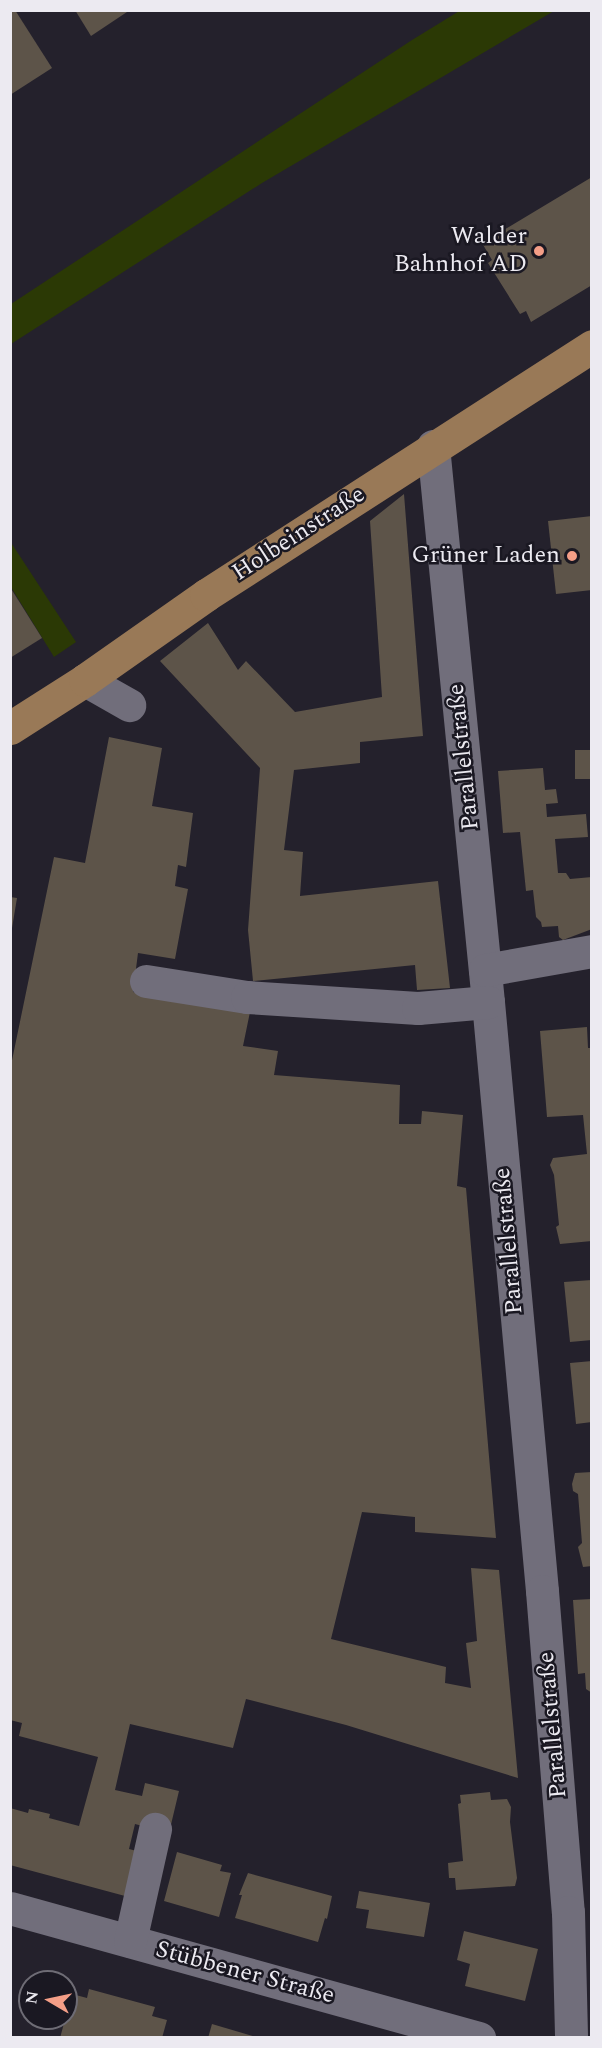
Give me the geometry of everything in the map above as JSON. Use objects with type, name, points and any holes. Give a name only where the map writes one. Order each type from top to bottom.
[{"type":"main road","name":"Holbeinstraße","points":[[10,728],[85,680],[206,595],[433,446],[591,346]]},
{"type":"street","name":"Parallelstraße","points":[[433,446],[487,986],[563,1843],[568,1912],[571,2037]]},
{"type":"street","points":[[85,680],[129,705]]},
{"type":"street","points":[[146,981],[247,997],[418,1008],[591,951]]},
{"type":"street","points":[[130,1941],[155,1829]]},
{"type":"street","name":"Stübbener Straße","points":[[10,1908],[479,2037]]},
{"type":"green space","points":[[461,10],[554,11],[262,183],[11,344],[11,304]]},
{"type":"green space","points":[[10,541],[76,642],[54,657],[11,587]]},
{"type":"building","points":[[10,10],[15,10],[52,68],[10,95]]},
{"type":"building","points":[[75,10],[130,10],[91,36]]},
{"type":"building","name":"Walder Bahnhof AD","points":[[592,177],[592,285],[531,322],[526,311],[520,314],[488,263],[492,260],[482,243]]},
{"type":"building","points":[[404,494],[423,736],[360,742],[360,763],[294,770],[284,850],[303,852],[300,896],[438,881],[450,988],[417,990],[415,965],[253,981],[248,930],[260,768],[160,661],[208,623],[238,670],[246,661],[295,712],[382,697],[370,521]]},
{"type":"building","name":"Grüner Laden","points":[[592,516],[592,590],[556,594],[548,521]]},
{"type":"building","points":[[10,587],[42,638],[10,658]]},
{"type":"building","points":[[109,737],[162,748],[152,806],[193,813],[186,867],[178,865],[175,886],[188,889],[175,959],[138,953],[133,992],[250,1012],[243,1046],[278,1051],[274,1075],[400,1085],[399,1124],[421,1124],[422,1111],[463,1115],[457,1186],[466,1188],[496,1538],[415,1532],[415,1517],[362,1512],[331,1639],[446,1667],[445,1683],[471,1688],[466,1643],[477,1641],[471,1568],[499,1570],[518,1778],[346,1725],[246,1699],[233,1748],[130,1724],[115,1790],[142,1796],[145,1783],[179,1791],[169,1833],[135,1824],[129,1849],[137,1851],[125,1896],[10,1865],[10,1808],[28,1813],[29,1809],[50,1814],[49,1818],[79,1826],[98,1757],[19,1736],[22,1723],[10,1720],[10,1070],[54,857],[85,863]]},
{"type":"building","points":[[575,750],[592,750],[592,779],[575,779]]},
{"type":"building","points":[[543,768],[545,790],[556,789],[558,803],[546,804],[547,817],[586,814],[588,837],[555,839],[558,873],[566,873],[570,879],[592,877],[592,929],[563,940],[559,937],[558,926],[542,927],[536,917],[533,890],[526,891],[520,832],[503,833],[498,771]]},
{"type":"building","points":[[10,897],[17,898],[12,928],[10,928]]},
{"type":"building","points":[[587,1027],[588,1048],[592,1048],[592,1241],[560,1244],[556,1227],[559,1225],[554,1175],[550,1165],[553,1158],[587,1154],[583,1115],[547,1117],[540,1031]]},
{"type":"building","points":[[592,1280],[592,1340],[570,1342],[564,1282]]},
{"type":"building","points":[[592,1361],[592,1422],[576,1424],[570,1363]]},
{"type":"building","points":[[592,1472],[592,1566],[583,1567],[578,1547],[582,1543],[578,1494],[573,1491],[572,1484],[575,1473]]},
{"type":"building","points":[[592,1599],[592,1693],[586,1689],[585,1673],[578,1674],[573,1600]]},
{"type":"building","points":[[490,1792],[491,1800],[507,1799],[511,1807],[510,1822],[517,1878],[515,1886],[456,1890],[455,1878],[449,1878],[448,1863],[463,1861],[458,1804],[461,1803],[460,1795]]},
{"type":"building","points":[[177,1852],[222,1865],[220,1871],[231,1873],[219,1917],[164,1901]]},
{"type":"building","points":[[248,1873],[332,1896],[327,1919],[325,1918],[318,1942],[235,1918],[242,1895],[239,1895]]},
{"type":"building","points":[[359,1891],[430,1903],[424,1937],[366,1928],[369,1910],[356,1908]]},
{"type":"building","points":[[464,1931],[538,1949],[525,2001],[465,1986],[470,1964],[457,1960]]},
{"type":"building","points":[[89,1989],[155,2007],[152,2016],[167,2020],[162,2038],[60,2038],[62,2030],[78,2030],[78,1996],[87,1998]]},
{"type":"building","points":[[212,2024],[256,2037],[208,2038]]},
{"type":"place","name":"Walder Bahnhof AD","points":[[539,251]]},
{"type":"place","name":"Grüner Laden","points":[[572,556]]}]
